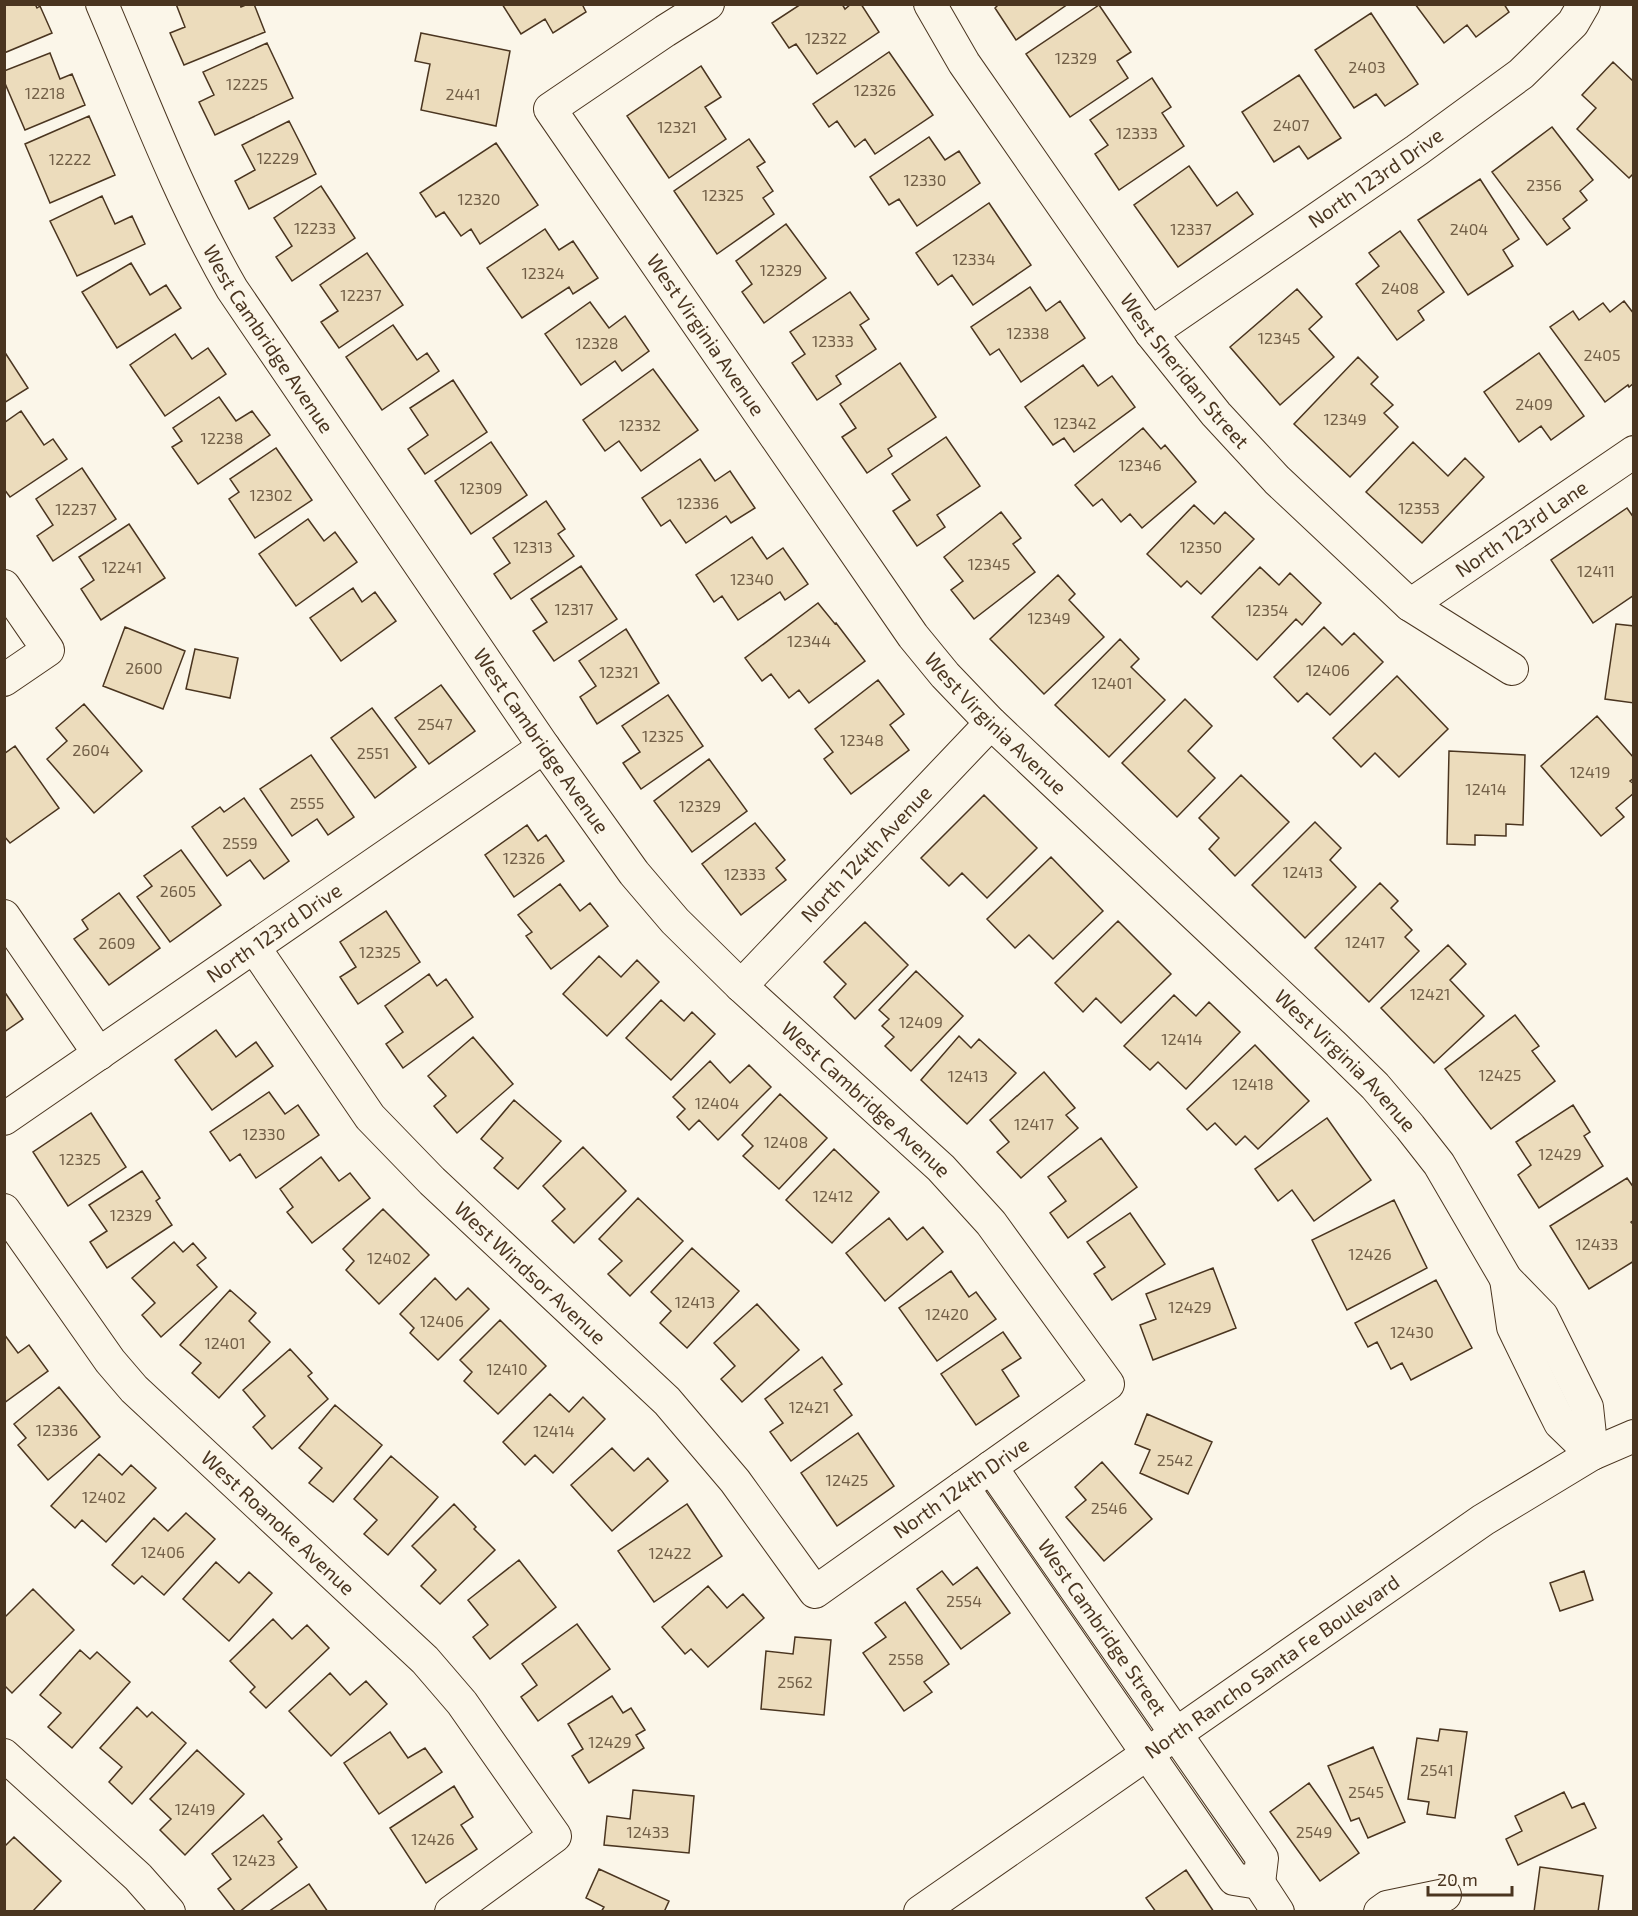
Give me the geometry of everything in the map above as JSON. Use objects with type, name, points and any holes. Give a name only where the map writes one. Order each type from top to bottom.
[{"type":"street","name":"West Cambridge Avenue","points":[[102,4],[190,212],[232,290],[544,747],[634,873],[675,921],[741,986],[941,1168],[992,1223],[1108,1384]]},
{"type":"street","name":"West Virginia Avenue","points":[[708,4],[550,109],[886,600],[932,660],[991,723],[1293,1006],[1375,1086],[1439,1164],[1506,1279],[1513,1327],[1560,1423],[1592,1454]]},
{"type":"street","name":"West Sheridan Street","points":[[930,4],[964,63],[1151,333],[1216,414],[1277,480],[1410,605],[1512,669]]},
{"type":"street","name":"North 123rd Drive","points":[[1151,333],[1417,150],[1521,74],[1573,24],[1584,4]]},
{"type":"street","name":"North 123rd Lane","points":[[1410,605],[1634,452]]},
{"type":"street","points":[[4,586],[48,650],[4,680]]},
{"type":"street","name":"North 124th Avenue","points":[[741,986],[991,723]]},
{"type":"street","name":"North 123rd Drive","points":[[4,1119],[544,747]]},
{"type":"street","points":[[4,916],[99,1054]]},
{"type":"street","name":"West Windsor Avenue","points":[[254,947],[370,1117],[400,1151],[447,1197],[668,1401],[735,1481],[815,1592]]},
{"type":"street","name":"West Roanoke Avenue","points":[[4,1210],[110,1361],[134,1389],[425,1660],[462,1703],[555,1836],[451,1911]]},
{"type":"street","name":"North 124th Drive","points":[[815,1592],[1108,1384]]},
{"type":"street","name":"North Rancho Santa Fe Boulevard","points":[[920,1911],[1483,1520],[1592,1454],[1634,1436]]},
{"type":"street","name":"West Cambridge Street","points":[[963,1487],[1234,1879],[1259,1883],[1262,1858],[991,1467]]},
{"type":"street","points":[[4,1755],[138,1877],[170,1911]]},
{"type":"street","points":[[1259,1883],[1278,1911]]},
{"type":"street","points":[[1380,1911],[1387,1907],[1445,1895]]},
{"type":"building","points":[[4,4],[35,4],[37,8],[40,6],[52,33],[4,53]]},
{"type":"building","points":[[176,4],[240,4],[241,7],[254,4],[265,32],[184,65],[170,33],[185,27]]},
{"type":"building","points":[[502,4],[582,4],[586,12],[553,33],[545,19],[521,34]]},
{"type":"building","points":[[801,4],[842,4],[845,9],[851,4],[861,4],[879,32],[817,74],[796,44],[789,48],[772,23]]},
{"type":"building","points":[[999,4],[1068,4],[1016,40],[995,8]]},
{"type":"building","points":[[1415,4],[1504,4],[1509,12],[1476,37],[1467,25],[1444,43]]},
{"type":"building","points":[[1099,5],[1131,52],[1117,61],[1128,78],[1070,117],[1026,54]]},
{"type":"building","points":[[1371,13],[1418,84],[1385,106],[1376,94],[1354,108],[1315,50]]},
{"type":"building","points":[[421,33],[510,51],[496,126],[421,110],[430,64],[415,61]]},
{"type":"building","points":[[267,43],[293,98],[215,135],[199,102],[214,95],[203,72]]},
{"type":"building","points":[[889,52],[933,115],[875,154],[865,139],[855,147],[837,121],[829,127],[813,104]]},
{"type":"building","points":[[50,53],[60,79],[72,74],[85,105],[25,130],[4,81],[4,71]]},
{"type":"building","points":[[1613,62],[1634,82],[1634,173],[1629,178],[1577,129],[1596,108],[1582,95]]},
{"type":"building","points":[[701,66],[721,97],[705,107],[726,139],[669,178],[627,116]]},
{"type":"building","points":[[1299,75],[1341,138],[1308,159],[1299,146],[1274,162],[1242,112]]},
{"type":"building","points":[[1152,78],[1171,107],[1162,113],[1184,146],[1119,190],[1095,154],[1108,145],[1090,120]]},
{"type":"building","points":[[89,116],[115,175],[50,203],[25,144]]},
{"type":"building","points":[[289,121],[316,174],[249,209],[235,181],[255,170],[242,145]]},
{"type":"building","points":[[1552,127],[1593,180],[1580,191],[1587,200],[1563,219],[1570,228],[1547,245],[1492,172]]},
{"type":"building","points":[[929,137],[945,160],[959,151],[980,183],[917,226],[899,199],[889,205],[870,177]]},
{"type":"building","points":[[749,139],[765,162],[757,167],[773,191],[763,198],[774,214],[717,254],[674,191]]},
{"type":"building","points":[[496,143],[538,205],[480,244],[471,229],[461,236],[444,212],[436,217],[420,193]]},
{"type":"building","points":[[1189,166],[1217,206],[1237,192],[1253,214],[1178,267],[1134,205]]},
{"type":"building","points":[[1480,179],[1519,239],[1503,250],[1513,266],[1468,295],[1418,220]]},
{"type":"building","points":[[321,186],[355,238],[292,281],[276,257],[292,246],[274,218]]},
{"type":"building","points":[[102,196],[115,224],[132,216],[145,244],[77,276],[50,221]]},
{"type":"building","points":[[989,203],[1031,265],[973,305],[952,275],[938,285],[916,253]]},
{"type":"building","points":[[786,224],[826,278],[764,323],[742,292],[752,284],[736,261]]},
{"type":"building","points":[[545,229],[559,250],[573,241],[598,278],[573,294],[569,287],[522,318],[487,268]]},
{"type":"building","points":[[1400,231],[1444,292],[1418,311],[1424,320],[1397,340],[1356,284],[1379,266],[1369,253]]},
{"type":"building","points":[[367,253],[403,305],[339,348],[321,322],[338,311],[320,285]]},
{"type":"building","points":[[131,263],[150,295],[166,285],[181,308],[117,348],[82,292]]},
{"type":"building","points":[[1030,287],[1046,311],[1060,301],[1085,338],[1021,382],[999,349],[990,355],[971,327]]},
{"type":"building","points":[[1297,289],[1322,317],[1309,329],[1334,357],[1280,405],[1230,347]]},
{"type":"building","points":[[850,292],[869,319],[860,325],[876,349],[836,376],[841,384],[817,400],[792,363],[805,354],[790,332]]},
{"type":"building","points":[[1624,301],[1634,314],[1634,383],[1605,402],[1550,327],[1573,311],[1579,320],[1603,303],[1610,312]]},
{"type":"building","points":[[590,302],[609,328],[625,316],[649,351],[622,371],[615,361],[581,385],[545,334]]},
{"type":"building","points":[[393,325],[417,360],[427,353],[439,371],[382,410],[346,357]]},
{"type":"building","points":[[175,334],[192,359],[208,348],[226,374],[165,416],[130,365]]},
{"type":"building","points":[[4,351],[28,388],[4,403]]},
{"type":"building","points":[[1539,353],[1584,416],[1551,440],[1541,426],[1519,442],[1484,392]]},
{"type":"building","points":[[1358,357],[1378,377],[1371,384],[1393,405],[1384,413],[1398,427],[1350,477],[1294,424]]},
{"type":"building","points":[[900,363],[936,417],[888,449],[892,456],[867,473],[842,437],[856,428],[840,404]]},
{"type":"building","points":[[1083,365],[1098,386],[1112,376],[1135,407],[1074,452],[1064,438],[1053,445],[1025,407]]},
{"type":"building","points":[[653,369],[698,430],[641,471],[619,441],[605,451],[583,420]]},
{"type":"building","points":[[453,380],[487,432],[425,474],[408,449],[428,435],[410,408]]},
{"type":"building","points":[[219,397],[236,421],[252,411],[270,435],[198,484],[172,447],[182,441],[173,428]]},
{"type":"building","points":[[21,411],[44,445],[53,439],[67,459],[10,497],[4,489],[4,423]]},
{"type":"building","points":[[1143,428],[1161,449],[1165,445],[1196,482],[1142,528],[1130,514],[1121,522],[1102,499],[1093,506],[1075,485]]},
{"type":"building","points":[[946,437],[980,486],[937,515],[945,527],[917,546],[893,511],[910,500],[892,474]]},
{"type":"building","points":[[491,442],[527,495],[471,534],[435,481]]},
{"type":"building","points":[[1413,442],[1448,476],[1465,458],[1484,477],[1422,543],[1366,492]]},
{"type":"building","points":[[276,448],[312,500],[255,538],[229,499],[239,492],[230,479]]},
{"type":"building","points":[[700,459],[715,481],[730,471],[755,508],[731,523],[726,516],[686,543],[670,520],[661,526],[642,498]]},
{"type":"building","points":[[82,468],[116,519],[53,561],[37,536],[53,525],[36,499]]},
{"type":"building","points":[[546,501],[565,529],[558,534],[574,556],[511,599],[494,574],[510,563],[493,538]]},
{"type":"building","points":[[1194,505],[1214,524],[1225,512],[1254,539],[1201,594],[1187,581],[1181,587],[1147,554]]},
{"type":"building","points":[[1627,508],[1634,518],[1634,595],[1593,623],[1551,560]]},
{"type":"building","points":[[1001,512],[1021,538],[1013,544],[1035,572],[974,619],[951,590],[963,581],[944,557]]},
{"type":"building","points":[[308,519],[324,541],[335,532],[357,562],[296,606],[259,554]]},
{"type":"building","points":[[129,524],[165,578],[101,620],[81,589],[94,580],[79,557]]},
{"type":"building","points":[[752,537],[767,559],[783,548],[808,584],[785,600],[780,592],[738,620],[722,596],[714,602],[696,575]]},
{"type":"building","points":[[581,566],[617,619],[554,661],[533,631],[547,622],[531,599]]},
{"type":"building","points":[[1260,567],[1279,585],[1290,573],[1321,603],[1302,625],[1296,619],[1257,660],[1212,617]]},
{"type":"building","points":[[1058,575],[1075,594],[1069,600],[1104,637],[1044,694],[990,639]]},
{"type":"building","points":[[353,588],[362,602],[375,592],[396,621],[341,661],[310,618]]},
{"type":"building","points":[[818,603],[865,661],[809,703],[799,690],[789,698],[771,674],[762,681],[745,658]]},
{"type":"building","points":[[1616,624],[1634,626],[1634,703],[1605,699]]},
{"type":"building","points":[[125,627],[185,651],[163,709],[103,686]]},
{"type":"building","points":[[1324,627],[1342,645],[1354,633],[1383,662],[1330,715],[1307,693],[1298,702],[1274,677]]},
{"type":"building","points":[[626,629],[659,683],[597,724],[580,697],[596,686],[579,661]]},
{"type":"building","points":[[1120,639],[1139,659],[1131,667],[1165,700],[1109,757],[1055,705]]},
{"type":"building","points":[[195,649],[238,658],[230,698],[186,689]]},
{"type":"building","points":[[1397,676],[1448,729],[1399,777],[1375,753],[1361,767],[1333,738]]},
{"type":"building","points":[[878,680],[904,714],[890,725],[909,750],[851,794],[824,759],[833,752],[815,729]]},
{"type":"building","points":[[441,685],[475,731],[429,764],[395,718]]},
{"type":"building","points":[[668,695],[703,746],[641,789],[623,763],[640,752],[622,726]]},
{"type":"building","points":[[1185,699],[1212,726],[1188,751],[1215,778],[1177,817],[1122,763]]},
{"type":"building","points":[[84,704],[142,771],[94,813],[47,759],[67,741],[56,728]]},
{"type":"building","points":[[372,708],[416,767],[375,798],[331,738]]},
{"type":"building","points":[[1597,716],[1634,758],[1634,778],[1630,781],[1634,784],[1634,793],[1616,808],[1624,817],[1601,836],[1541,766]]},
{"type":"building","points":[[15,746],[59,808],[10,843],[4,836],[4,754]]},
{"type":"building","points":[[1449,751],[1525,755],[1523,825],[1506,824],[1506,836],[1475,835],[1475,845],[1447,844]]},
{"type":"building","points":[[311,755],[354,817],[328,835],[317,819],[292,836],[260,789]]},
{"type":"building","points":[[709,759],[747,811],[692,852],[654,801]]},
{"type":"building","points":[[1241,775],[1289,822],[1235,876],[1209,849],[1219,838],[1199,818]]},
{"type":"building","points":[[984,795],[1037,848],[987,898],[962,873],[949,886],[921,858]]},
{"type":"building","points":[[244,798],[289,861],[264,879],[250,860],[227,876],[192,827],[220,807],[224,812]]},
{"type":"building","points":[[1315,822],[1341,848],[1330,860],[1356,887],[1305,938],[1252,885]]},
{"type":"building","points":[[755,823],[785,860],[776,868],[786,880],[741,915],[702,864]]},
{"type":"building","points":[[527,825],[538,841],[546,835],[564,861],[514,897],[485,855]]},
{"type":"building","points":[[181,850],[221,905],[170,942],[137,897],[152,886],[144,876]]},
{"type":"building","points":[[1051,857],[1103,911],[1053,959],[1029,935],[1015,948],[987,919]]},
{"type":"building","points":[[1380,883],[1398,901],[1391,908],[1412,930],[1405,937],[1419,951],[1369,1002],[1315,948]]},
{"type":"building","points":[[560,884],[580,911],[590,903],[608,926],[551,969],[526,936],[532,932],[518,915]]},
{"type":"building","points":[[119,893],[160,948],[109,985],[74,939],[88,929],[82,920]]},
{"type":"building","points":[[386,911],[420,962],[358,1004],[340,977],[356,967],[340,942]]},
{"type":"building","points":[[1118,921],[1171,974],[1121,1023],[1096,998],[1083,1012],[1055,983]]},
{"type":"building","points":[[865,922],[908,965],[855,1019],[834,997],[846,984],[824,962]]},
{"type":"building","points":[[1448,945],[1466,964],[1450,980],[1484,1016],[1434,1063],[1381,1008]]},
{"type":"building","points":[[599,956],[621,977],[637,960],[659,982],[607,1036],[563,994]]},
{"type":"building","points":[[916,971],[963,1016],[911,1071],[885,1046],[894,1037],[882,1026],[889,1019],[879,1010]]},
{"type":"building","points":[[429,974],[437,986],[446,979],[473,1017],[403,1068],[386,1044],[403,1032],[385,1006]]},
{"type":"building","points":[[4,991],[23,1019],[4,1032]]},
{"type":"building","points":[[1174,995],[1196,1016],[1209,1002],[1240,1032],[1186,1089],[1158,1062],[1150,1070],[1124,1046]]},
{"type":"building","points":[[661,1000],[684,1021],[692,1012],[715,1034],[671,1080],[626,1038]]},
{"type":"building","points":[[1515,1015],[1539,1046],[1532,1051],[1555,1081],[1491,1129],[1445,1069]]},
{"type":"building","points":[[216,1030],[236,1057],[256,1042],[273,1066],[212,1110],[175,1060]]},
{"type":"building","points":[[959,1036],[971,1048],[979,1039],[1016,1073],[967,1124],[921,1080]]},
{"type":"building","points":[[473,1037],[513,1084],[457,1133],[434,1106],[446,1096],[428,1076]]},
{"type":"building","points":[[1255,1045],[1309,1101],[1258,1149],[1245,1136],[1236,1145],[1215,1123],[1207,1130],[1187,1109]]},
{"type":"building","points":[[710,1061],[730,1083],[749,1065],[771,1087],[718,1140],[699,1120],[689,1130],[677,1117],[685,1109],[673,1097]]},
{"type":"building","points":[[1044,1072],[1075,1108],[1066,1115],[1078,1128],[1021,1178],[997,1152],[1009,1142],[990,1120]]},
{"type":"building","points":[[269,1092],[285,1114],[298,1105],[319,1135],[256,1178],[240,1154],[230,1161],[210,1132]]},
{"type":"building","points":[[780,1094],[827,1138],[779,1189],[743,1156],[753,1146],[742,1135]]},
{"type":"building","points":[[514,1100],[561,1141],[518,1189],[494,1168],[503,1158],[481,1139]]},
{"type":"building","points":[[1573,1105],[1590,1132],[1584,1136],[1603,1166],[1539,1208],[1518,1175],[1531,1165],[1516,1142]]},
{"type":"building","points":[[91,1113],[126,1167],[68,1206],[33,1152]]},
{"type":"building","points":[[1327,1118],[1371,1180],[1314,1221],[1292,1190],[1278,1201],[1255,1169]]},
{"type":"building","points":[[1101,1138],[1137,1187],[1068,1238],[1050,1213],[1066,1201],[1048,1177]]},
{"type":"building","points":[[583,1147],[626,1191],[574,1243],[552,1221],[565,1209],[543,1186]]},
{"type":"building","points":[[834,1149],[879,1192],[832,1243],[786,1200]]},
{"type":"building","points":[[321,1157],[339,1181],[350,1173],[370,1198],[312,1243],[287,1212],[293,1207],[280,1189]]},
{"type":"building","points":[[142,1171],[160,1198],[156,1201],[172,1225],[107,1268],[90,1242],[107,1231],[89,1205]]},
{"type":"building","points":[[1627,1178],[1634,1188],[1634,1220],[1631,1222],[1634,1225],[1634,1261],[1589,1289],[1550,1226]]},
{"type":"building","points":[[638,1198],[683,1241],[630,1296],[608,1274],[622,1261],[599,1239]]},
{"type":"building","points":[[1394,1200],[1427,1268],[1347,1310],[1312,1240]]},
{"type":"building","points":[[383,1209],[429,1255],[379,1304],[346,1270],[354,1261],[343,1249]]},
{"type":"building","points":[[1130,1213],[1165,1264],[1112,1300],[1094,1274],[1105,1267],[1087,1242]]},
{"type":"building","points":[[889,1218],[907,1240],[923,1227],[943,1252],[885,1301],[846,1253]]},
{"type":"building","points":[[174,1242],[183,1252],[193,1243],[206,1258],[197,1265],[217,1287],[161,1337],[142,1315],[155,1303],[132,1278]]},
{"type":"building","points":[[692,1248],[739,1291],[687,1348],[660,1323],[671,1311],[651,1292]]},
{"type":"building","points":[[1213,1268],[1236,1328],[1153,1360],[1140,1325],[1156,1319],[1146,1294]]},
{"type":"building","points":[[951,1271],[969,1297],[976,1292],[996,1319],[937,1361],[899,1308]]},
{"type":"building","points":[[435,1278],[456,1300],[468,1288],[489,1309],[438,1360],[410,1333],[414,1328],[400,1314]]},
{"type":"building","points":[[1436,1280],[1472,1348],[1411,1380],[1402,1363],[1391,1369],[1377,1342],[1368,1347],[1355,1323]]},
{"type":"building","points":[[230,1290],[256,1313],[249,1321],[270,1342],[219,1398],[192,1373],[201,1363],[180,1345]]},
{"type":"building","points":[[757,1304],[799,1350],[742,1402],[721,1379],[735,1366],[714,1343]]},
{"type":"building","points":[[500,1320],[546,1366],[498,1414],[464,1381],[472,1372],[460,1360]]},
{"type":"building","points":[[1003,1332],[1021,1358],[1002,1370],[1019,1396],[976,1425],[941,1374]]},
{"type":"building","points":[[4,1334],[18,1353],[29,1345],[48,1371],[4,1403]]},
{"type":"building","points":[[290,1349],[312,1373],[308,1376],[328,1399],[272,1449],[253,1427],[265,1416],[243,1390]]},
{"type":"building","points":[[822,1357],[842,1384],[834,1390],[852,1415],[791,1461],[770,1432],[783,1423],[765,1399]]},
{"type":"building","points":[[59,1387],[100,1437],[48,1480],[18,1445],[26,1438],[14,1424]]},
{"type":"building","points":[[550,1394],[569,1412],[583,1397],[605,1419],[553,1473],[535,1455],[525,1465],[503,1442]]},
{"type":"building","points":[[335,1405],[382,1445],[333,1502],[309,1483],[322,1468],[299,1448]]},
{"type":"building","points":[[1147,1414],[1212,1442],[1188,1494],[1140,1473],[1150,1450],[1135,1444]]},
{"type":"building","points":[[858,1433],[894,1486],[837,1526],[801,1473]]},
{"type":"building","points":[[612,1448],[634,1471],[648,1458],[668,1481],[612,1531],[571,1485]]},
{"type":"building","points":[[99,1454],[122,1475],[131,1465],[156,1488],[106,1542],[82,1520],[75,1528],[51,1506]]},
{"type":"building","points":[[391,1456],[438,1497],[388,1555],[364,1534],[377,1520],[354,1499]]},
{"type":"building","points":[[1102,1462],[1152,1519],[1104,1561],[1066,1517],[1086,1500],[1075,1487]]},
{"type":"building","points":[[454,1504],[495,1550],[440,1604],[421,1586],[436,1570],[412,1546]]},
{"type":"building","points":[[687,1504],[722,1556],[654,1602],[618,1551]]},
{"type":"building","points":[[186,1513],[215,1539],[164,1595],[142,1576],[134,1584],[112,1565],[154,1518],[168,1531]]},
{"type":"building","points":[[519,1560],[556,1607],[490,1659],[473,1637],[488,1625],[468,1600]]},
{"type":"building","points":[[216,1562],[239,1583],[249,1572],[272,1593],[229,1641],[183,1599]]},
{"type":"building","points":[[977,1567],[1010,1613],[961,1649],[917,1589],[942,1571],[953,1585]]},
{"type":"building","points":[[1584,1571],[1593,1600],[1560,1611],[1550,1583]]},
{"type":"building","points":[[708,1586],[727,1608],[743,1594],[764,1618],[708,1667],[691,1649],[685,1654],[662,1627]]},
{"type":"building","points":[[33,1589],[74,1630],[12,1693],[4,1685],[4,1618]]},
{"type":"building","points":[[905,1602],[949,1664],[924,1682],[932,1692],[904,1711],[863,1653],[886,1637],[875,1623]]},
{"type":"building","points":[[273,1619],[292,1639],[307,1625],[329,1648],[266,1708],[250,1692],[255,1687],[230,1661]]},
{"type":"building","points":[[577,1624],[610,1669],[538,1721],[521,1697],[537,1685],[522,1664]]},
{"type":"building","points":[[795,1637],[831,1640],[824,1715],[761,1709],[766,1651],[793,1654]]},
{"type":"building","points":[[80,1650],[90,1659],[97,1652],[130,1682],[72,1748],[48,1727],[61,1713],[40,1695]]},
{"type":"building","points":[[330,1673],[350,1695],[366,1681],[387,1704],[331,1756],[289,1711]]},
{"type":"building","points":[[612,1696],[623,1713],[631,1708],[645,1730],[636,1735],[644,1748],[589,1783],[572,1756],[583,1749],[568,1724]]},
{"type":"building","points":[[137,1707],[147,1717],[152,1712],[186,1743],[132,1804],[109,1782],[122,1767],[100,1748]]},
{"type":"building","points":[[1440,1729],[1467,1732],[1455,1818],[1427,1814],[1429,1802],[1408,1799],[1417,1738],[1438,1741]]},
{"type":"building","points":[[390,1732],[408,1758],[425,1748],[442,1772],[379,1814],[344,1763]]},
{"type":"building","points":[[1373,1747],[1405,1822],[1368,1838],[1359,1818],[1351,1821],[1328,1766]]},
{"type":"building","points":[[197,1750],[244,1794],[185,1855],[160,1830],[171,1819],[150,1799]]},
{"type":"building","points":[[1309,1783],[1359,1853],[1320,1881],[1270,1812]]},
{"type":"building","points":[[454,1786],[473,1817],[461,1825],[477,1849],[426,1883],[390,1828]]},
{"type":"building","points":[[633,1790],[694,1796],[689,1853],[604,1845],[607,1816],[630,1819]]},
{"type":"building","points":[[1564,1792],[1572,1808],[1584,1803],[1596,1828],[1518,1865],[1506,1839],[1522,1831],[1515,1816]]},
{"type":"building","points":[[263,1815],[282,1839],[278,1842],[297,1867],[236,1912],[218,1889],[231,1879],[212,1854]]},
{"type":"building","points":[[14,1837],[61,1881],[32,1912],[4,1912],[4,1847]]},
{"type":"building","points":[[1540,1867],[1603,1876],[1598,1912],[1534,1912]]},
{"type":"building","points":[[599,1869],[669,1901],[664,1912],[601,1912],[604,1907],[586,1898]]},
{"type":"building","points":[[1186,1870],[1214,1912],[1156,1912],[1146,1898]]},
{"type":"building","points":[[309,1884],[328,1912],[268,1912]]}]
